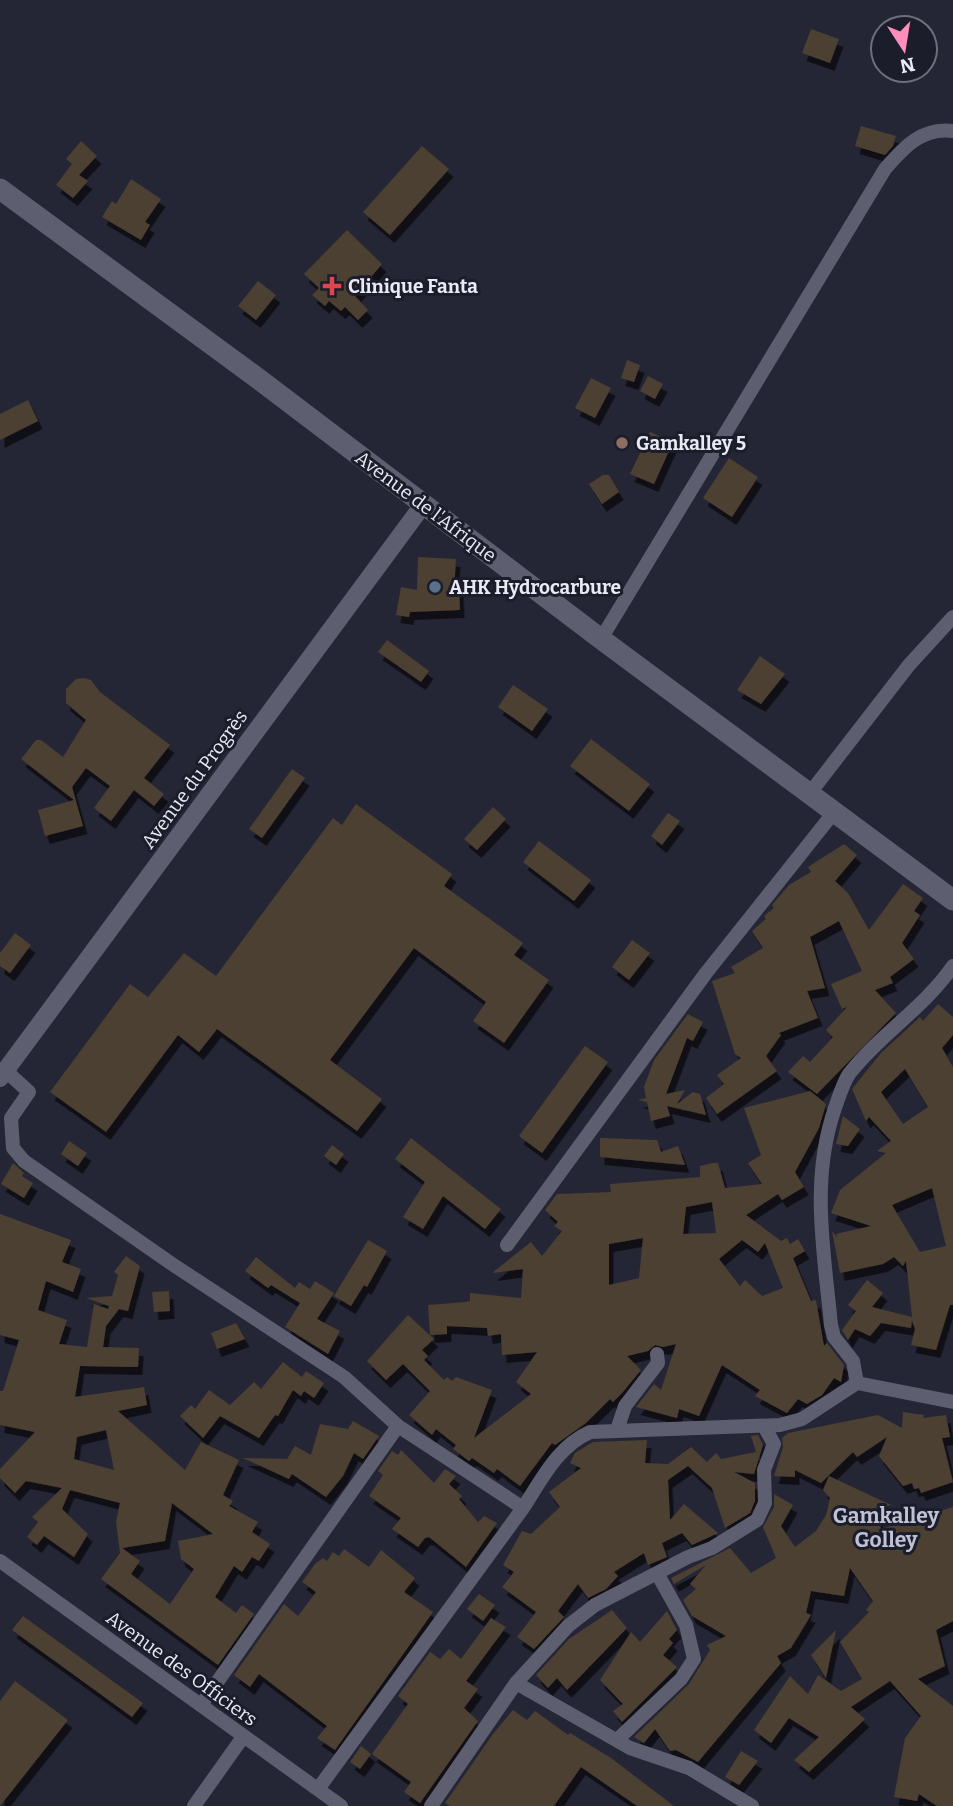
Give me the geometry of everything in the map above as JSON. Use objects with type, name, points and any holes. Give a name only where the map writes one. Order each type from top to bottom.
[{"type":"main road","name":"Avenue de l'Afrique","points":[[0,189],[260,380],[601,639],[953,900]]},
{"type":"street","points":[[601,639],[885,169],[908,143],[934,131],[953,131]]},
{"type":"street","name":"Avenue du Progrès","points":[[3,1074],[423,505]]},
{"type":"street","points":[[810,793],[909,665],[953,617]]},
{"type":"street","points":[[507,1245],[706,973],[835,811]]},
{"type":"street","points":[[857,1383],[853,1361],[834,1336],[831,1325],[820,1208],[820,1172],[827,1131],[848,1076],[923,1003],[953,966]]},
{"type":"street","points":[[3,1074],[29,1092],[11,1118],[11,1139],[17,1154],[172,1264],[344,1377],[398,1426],[523,1508]]},
{"type":"street","points":[[617,1430],[625,1406],[658,1363],[657,1354]]},
{"type":"street","points":[[318,1789],[573,1439],[590,1432],[764,1426],[802,1419],[857,1383],[953,1402]]},
{"type":"street","points":[[201,1705],[398,1426]]},
{"type":"street","points":[[431,1806],[516,1683],[568,1626],[595,1605],[658,1575],[688,1557],[712,1548],[757,1520],[765,1503],[764,1470],[774,1444],[764,1426]]},
{"type":"street","name":"Avenue des Officiers","points":[[0,1561],[341,1806]]},
{"type":"street","points":[[617,1740],[681,1679],[694,1659],[685,1625],[658,1575]]},
{"type":"street","points":[[516,1683],[617,1740],[710,1779],[752,1806]]},
{"type":"street","points":[[194,1806],[243,1737]]},
{"type":"building","points":[[811,29],[839,39],[830,63],[802,53]]},
{"type":"building","points":[[861,126],[896,136],[893,146],[885,155],[855,146]]},
{"type":"building","points":[[81,141],[97,156],[79,175],[88,181],[73,198],[56,185],[72,164],[66,159]]},
{"type":"building","points":[[422,146],[449,169],[390,235],[363,212]]},
{"type":"building","points":[[131,179],[161,199],[145,222],[150,225],[141,240],[102,217],[112,201],[116,204]]},
{"type":"building","points":[[347,230],[382,264],[355,296],[368,310],[358,320],[345,307],[341,311],[329,301],[325,306],[312,295],[319,288],[304,274]]},
{"type":"building","points":[[258,281],[276,295],[256,320],[238,306]]},
{"type":"building","points":[[627,360],[640,365],[634,382],[621,378]]},
{"type":"building","points":[[648,376],[663,384],[655,399],[640,391]]},
{"type":"building","points":[[591,378],[611,388],[595,418],[575,408]]},
{"type":"building","points":[[28,400],[38,421],[0,440],[0,414]]},
{"type":"building","points":[[650,432],[673,442],[654,484],[630,474]]},
{"type":"building","points":[[729,458],[758,477],[732,517],[703,498]]},
{"type":"building","points":[[603,475],[609,475],[619,492],[602,504],[589,484]]},
{"type":"building","points":[[418,557],[456,559],[454,590],[459,589],[460,610],[410,612],[409,617],[396,615],[401,587],[417,590]]},
{"type":"building","points":[[387,640],[429,671],[421,682],[378,652]]},
{"type":"building","points":[[760,656],[785,674],[761,704],[737,690]]},
{"type":"building","points":[[76,679],[91,680],[100,692],[170,745],[144,778],[164,794],[154,806],[134,790],[111,821],[94,808],[110,786],[86,768],[72,787],[83,826],[45,836],[38,810],[74,800],[21,759],[36,740],[41,740],[63,757],[86,720],[66,703],[66,689]]},
{"type":"building","points":[[513,685],[548,709],[532,731],[498,707]]},
{"type":"building","points":[[591,739],[650,784],[629,811],[570,766]]},
{"type":"building","points":[[292,769],[305,778],[262,838],[249,829]]},
{"type":"building","points":[[356,804],[452,874],[444,886],[523,943],[514,955],[549,980],[504,1043],[473,1021],[486,1002],[414,948],[330,1060],[382,1099],[357,1131],[217,1029],[199,1052],[178,1035],[106,1132],[50,1092],[130,984],[148,997],[184,953],[216,976],[333,818],[342,825]]},
{"type":"building","points":[[493,807],[506,819],[477,850],[464,839]]},
{"type":"building","points":[[668,813],[680,821],[662,845],[651,836]]},
{"type":"building","points":[[539,841],[591,880],[574,901],[523,862]]},
{"type":"building","points":[[844,844],[857,855],[835,881],[848,893],[869,930],[903,884],[923,898],[914,911],[920,915],[902,943],[914,959],[890,977],[893,983],[875,990],[896,1013],[817,1094],[788,1072],[803,1056],[810,1062],[833,1037],[826,1030],[847,1007],[842,1009],[831,984],[862,971],[839,921],[810,937],[825,988],[807,991],[818,1018],[779,1033],[781,1035],[766,1056],[777,1071],[717,1114],[706,1098],[724,1084],[717,1075],[741,1058],[735,1054],[712,981],[735,973],[731,967],[763,948],[752,931],[766,919],[764,916],[774,908],[772,905],[789,885],[811,872],[808,867]]},
{"type":"building","points":[[15,933],[31,945],[10,973],[0,966],[0,953]]},
{"type":"building","points":[[632,940],[650,953],[629,980],[612,967]]},
{"type":"building","points":[[938,1004],[953,1017],[953,1035],[942,1048],[953,1067],[953,1305],[950,1305],[936,1350],[911,1345],[915,1329],[912,1320],[911,1328],[881,1323],[870,1336],[855,1329],[848,1340],[842,1330],[856,1311],[848,1305],[867,1280],[883,1293],[872,1307],[912,1317],[906,1261],[903,1266],[894,1257],[883,1264],[840,1273],[832,1231],[837,1238],[836,1234],[871,1226],[831,1213],[840,1190],[886,1153],[877,1151],[891,1141],[869,1117],[866,1121],[852,1089],[881,1053],[920,1017],[923,1021]],"holes":[[[905,1069],[928,1107],[903,1124],[881,1092]],[[932,1188],[946,1246],[920,1252],[892,1205]]]},
{"type":"building","points":[[688,1014],[703,1022],[693,1041],[687,1038],[666,1094],[685,1090],[677,1104],[693,1092],[700,1094],[706,1115],[667,1106],[670,1116],[651,1121],[647,1102],[638,1100],[646,1098],[644,1087],[654,1060]]},
{"type":"building","points":[[585,1046],[608,1062],[542,1153],[519,1136]]},
{"type":"building","points":[[810,1091],[826,1104],[819,1128],[795,1172],[804,1187],[782,1200],[778,1194],[746,1215],[781,1241],[787,1238],[790,1244],[798,1239],[805,1251],[793,1258],[811,1301],[816,1300],[824,1346],[827,1343],[844,1365],[841,1382],[834,1378],[822,1395],[807,1404],[798,1399],[787,1413],[755,1396],[760,1390],[722,1365],[699,1416],[679,1409],[677,1418],[636,1407],[654,1384],[661,1390],[676,1344],[663,1347],[655,1345],[648,1351],[627,1356],[641,1370],[613,1402],[610,1399],[586,1423],[555,1445],[552,1443],[520,1486],[497,1469],[494,1473],[472,1458],[469,1461],[453,1449],[456,1445],[436,1429],[432,1435],[409,1415],[430,1391],[403,1364],[386,1380],[367,1361],[408,1315],[434,1339],[422,1350],[428,1356],[424,1360],[444,1380],[447,1377],[452,1381],[456,1377],[492,1390],[474,1438],[531,1394],[516,1382],[537,1352],[502,1355],[501,1334],[488,1336],[487,1328],[447,1326],[447,1334],[430,1335],[428,1305],[470,1301],[470,1293],[521,1298],[523,1269],[492,1273],[531,1242],[542,1256],[562,1231],[554,1226],[558,1222],[545,1210],[557,1194],[611,1192],[610,1184],[700,1177],[700,1166],[713,1163],[718,1163],[725,1188],[762,1184],[748,1163],[761,1155],[744,1108]],"holes":[[[712,1202],[716,1233],[683,1234],[686,1207]],[[643,1238],[639,1278],[609,1285],[609,1244]],[[742,1240],[758,1252],[765,1243],[783,1288],[762,1296],[745,1280],[740,1286],[719,1259]]]},
{"type":"building","points":[[843,1116],[860,1129],[848,1146],[836,1144]]},
{"type":"building","points":[[411,1138],[501,1209],[485,1229],[443,1196],[423,1229],[403,1217],[425,1182],[395,1159]]},
{"type":"building","points":[[600,1138],[657,1140],[661,1152],[678,1146],[685,1165],[600,1157]]},
{"type":"building","points":[[69,1141],[87,1153],[78,1166],[61,1154]]},
{"type":"building","points":[[332,1145],[344,1154],[336,1165],[324,1156]]},
{"type":"building","points":[[13,1163],[24,1173],[22,1176],[33,1183],[24,1198],[1,1184]]},
{"type":"building","points":[[0,1214],[71,1240],[62,1262],[81,1269],[73,1292],[46,1281],[38,1310],[67,1320],[59,1344],[87,1347],[94,1304],[108,1309],[109,1306],[86,1298],[112,1296],[118,1275],[114,1272],[126,1256],[140,1266],[128,1311],[119,1309],[106,1326],[103,1347],[139,1348],[138,1367],[80,1366],[75,1397],[144,1387],[147,1405],[118,1411],[185,1470],[201,1442],[239,1460],[223,1495],[233,1501],[229,1506],[258,1522],[252,1532],[270,1544],[259,1561],[252,1557],[242,1572],[234,1566],[215,1597],[236,1613],[242,1605],[254,1614],[218,1665],[101,1579],[120,1553],[116,1522],[120,1503],[70,1490],[62,1509],[88,1534],[74,1557],[44,1536],[37,1545],[27,1537],[38,1522],[32,1517],[62,1488],[26,1481],[15,1493],[0,1478],[0,1469],[35,1432],[0,1425],[0,1391],[3,1391],[19,1340],[0,1335]],"holes":[[[106,1430],[114,1470],[74,1459],[77,1437]],[[172,1503],[213,1534],[178,1541],[181,1559],[194,1569],[170,1604],[131,1574],[140,1561],[122,1548],[165,1541]]]},
{"type":"building","points":[[368,1240],[387,1251],[367,1287],[364,1285],[351,1306],[334,1296]]},
{"type":"building","points":[[256,1257],[295,1288],[299,1282],[310,1289],[315,1281],[334,1293],[317,1319],[340,1331],[328,1354],[285,1327],[300,1303],[271,1285],[268,1288],[245,1271]]},
{"type":"building","points":[[169,1291],[170,1311],[154,1312],[152,1292]]},
{"type":"building","points":[[236,1323],[245,1339],[217,1349],[211,1333]]},
{"type":"building","points":[[283,1362],[302,1377],[306,1371],[324,1383],[314,1398],[304,1391],[301,1396],[293,1390],[278,1416],[275,1415],[259,1438],[220,1416],[203,1438],[180,1416],[191,1405],[195,1409],[209,1390],[230,1405],[254,1382],[261,1389]]},
{"type":"building","points":[[903,1412],[924,1415],[923,1418],[946,1415],[950,1437],[942,1438],[953,1482],[921,1493],[919,1488],[914,1489],[912,1483],[903,1486],[879,1456],[887,1437],[857,1457],[853,1452],[821,1483],[795,1470],[795,1477],[774,1476],[783,1447],[782,1438],[788,1433],[878,1415],[902,1428]]},
{"type":"building","points":[[353,1421],[379,1436],[363,1459],[354,1453],[343,1476],[326,1497],[292,1474],[289,1479],[243,1458],[287,1459],[295,1446],[311,1455],[320,1424],[348,1429]]},
{"type":"building","points":[[758,1435],[763,1445],[754,1474],[734,1472],[755,1483],[755,1501],[750,1513],[725,1528],[712,1488],[688,1466],[668,1480],[670,1520],[684,1504],[718,1533],[692,1545],[682,1533],[662,1543],[667,1557],[648,1565],[644,1553],[614,1572],[618,1576],[606,1589],[588,1598],[578,1584],[558,1611],[564,1617],[534,1649],[517,1637],[536,1612],[502,1587],[514,1572],[503,1565],[522,1531],[531,1534],[560,1507],[549,1492],[581,1468],[570,1463],[575,1453],[593,1442],[647,1440],[645,1463],[668,1464],[691,1447],[707,1462],[716,1453],[721,1459],[756,1452],[751,1436]]},
{"type":"building","points":[[401,1450],[434,1483],[445,1469],[456,1476],[449,1484],[462,1496],[459,1499],[478,1522],[484,1516],[497,1523],[466,1567],[429,1537],[418,1547],[392,1529],[401,1518],[369,1496],[383,1475],[378,1471],[392,1451],[398,1455]]},
{"type":"building","points":[[829,1476],[891,1505],[876,1510],[881,1529],[953,1507],[953,1621],[936,1630],[945,1666],[918,1679],[953,1706],[953,1806],[937,1806],[919,1794],[917,1801],[894,1797],[905,1738],[921,1716],[890,1681],[851,1707],[865,1719],[809,1772],[794,1760],[819,1737],[789,1718],[771,1743],[754,1730],[790,1676],[808,1694],[818,1675],[841,1691],[862,1679],[840,1642],[869,1612],[866,1610],[873,1601],[850,1568],[844,1596],[811,1591],[806,1613],[811,1615],[791,1648],[777,1656],[781,1663],[698,1762],[676,1750],[670,1751],[655,1729],[644,1743],[634,1737],[689,1684],[710,1650],[707,1645],[726,1636],[692,1616],[683,1600],[696,1589],[690,1584],[706,1565],[674,1584],[671,1578],[730,1548],[751,1573],[776,1558],[763,1527],[774,1507],[774,1494],[793,1505],[781,1526],[795,1547],[816,1531],[826,1515],[830,1498],[823,1490]]},
{"type":"building","points":[[344,1549],[369,1567],[381,1550],[415,1578],[404,1592],[433,1612],[335,1750],[317,1738],[327,1726],[259,1674],[250,1687],[234,1675],[284,1604],[298,1616],[316,1592],[302,1582],[315,1564],[323,1558],[327,1561],[333,1552],[339,1556]]},
{"type":"building","points":[[479,1594],[495,1605],[483,1621],[467,1609]]},
{"type":"building","points":[[612,1610],[627,1628],[567,1690],[557,1678],[548,1688],[536,1675],[569,1639]]},
{"type":"building","points":[[667,1611],[677,1630],[669,1639],[673,1643],[663,1655],[677,1667],[622,1722],[613,1711],[623,1704],[600,1680],[631,1632],[640,1642]]},
{"type":"building","points":[[23,1616],[143,1703],[132,1717],[12,1630]]},
{"type":"building","points":[[491,1618],[506,1627],[466,1681],[478,1689],[464,1708],[478,1721],[420,1803],[404,1792],[411,1782],[372,1754],[408,1704],[398,1696],[430,1652],[440,1659],[449,1649],[461,1659]]},
{"type":"building","points":[[836,1630],[826,1678],[811,1655]]},
{"type":"building","points":[[15,1681],[68,1720],[0,1806],[0,1701]]},
{"type":"building","points":[[513,1710],[527,1720],[535,1711],[568,1735],[570,1733],[611,1758],[674,1806],[637,1806],[581,1767],[554,1806],[450,1806],[445,1803]]},
{"type":"building","points":[[361,1746],[371,1754],[360,1769],[350,1762]]},
{"type":"building","points":[[741,1751],[758,1761],[739,1785],[725,1777]]},
{"type":"place","name":"Clinique Fanta","points":[[332,286]]},
{"type":"place","name":"Gamkalley 5","points":[[622,443]]},
{"type":"place","name":"AHK Hydrocarbure","points":[[435,587]]},
{"type":"district","name":"Gamkalley Golley","points":[[886,1528]]}]
